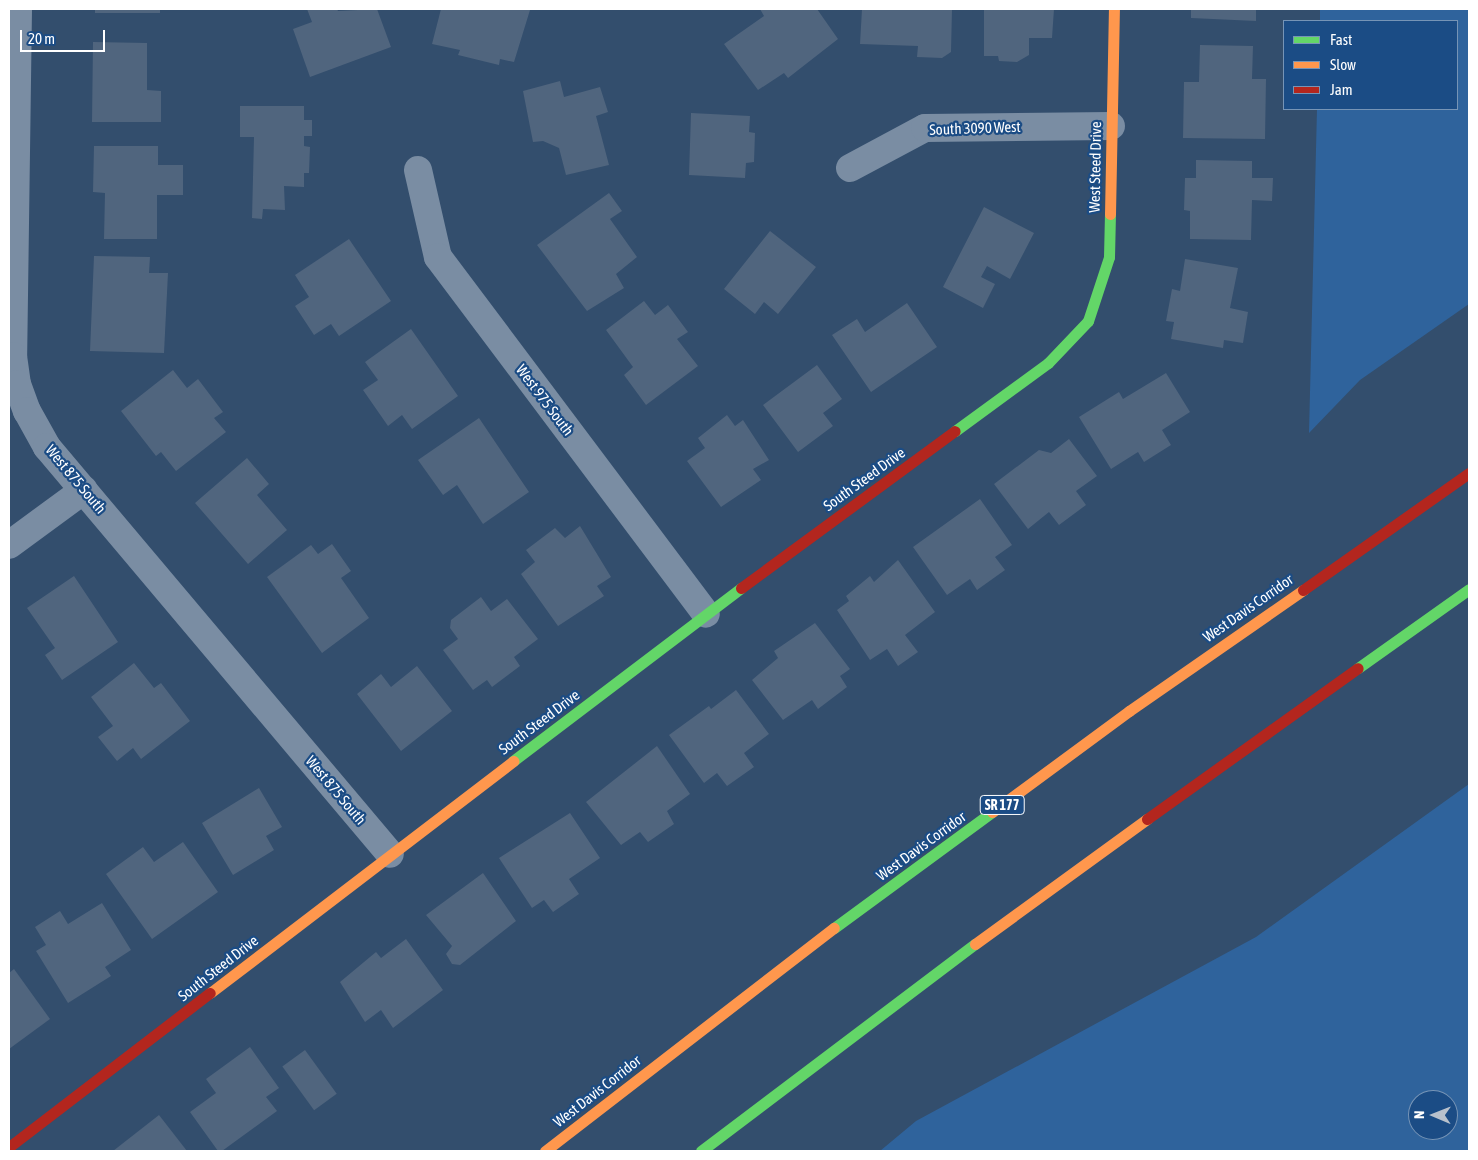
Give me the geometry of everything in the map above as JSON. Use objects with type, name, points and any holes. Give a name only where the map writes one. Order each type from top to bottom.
[{"type":"main road","name":"West Steed Drive","points":[[1088,321],[1110,257],[1114,9]]},
{"type":"main road","name":"South Steed Drive","points":[[9,1147],[22,1139],[390,854],[706,614],[1048,364],[1088,321]]},
{"type":"main road","name":"West Davis Corridor","points":[[545,1151],[804,950],[1129,711],[1469,472]]},
{"type":"main road","points":[[701,1151],[895,1003],[1064,878],[1469,589]]},
{"type":"street","name":"West 875 South","points":[[18,9],[12,152],[13,356],[17,384],[27,411],[47,447],[390,854]]},
{"type":"street","name":"South 3090 West","points":[[850,168],[925,128],[1111,126]]},
{"type":"street","name":"West 975 South","points":[[418,170],[438,257],[706,614]]},
{"type":"street","points":[[9,545],[84,490]]},
{"type":"shaded area","points":[[1320,9],[1469,9],[1469,304],[1360,380],[1309,433],[1317,110],[1458,110],[1458,20],[1320,20]]},
{"type":"shaded area","points":[[1469,784],[1469,1151],[880,1151],[916,1121],[1256,937]]},
{"type":"building","points":[[95,9],[160,9],[160,13],[95,13]]},
{"type":"building","points":[[307,9],[337,9],[338,11],[377,9],[391,47],[310,77],[293,29],[312,22]]},
{"type":"building","points":[[441,9],[530,10],[514,62],[500,59],[499,65],[458,55],[460,50],[432,44]]},
{"type":"building","points":[[760,9],[817,9],[838,39],[788,78],[784,73],[758,90],[724,44],[764,16]]},
{"type":"building","points":[[862,9],[952,9],[951,52],[942,58],[917,57],[918,46],[860,44]]},
{"type":"building","points":[[984,9],[1054,9],[1052,38],[1029,38],[1029,55],[1017,62],[999,61],[998,56],[984,56]]},
{"type":"building","points":[[1191,9],[1256,9],[1256,21],[1191,18]]},
{"type":"building","points":[[93,42],[147,43],[147,90],[161,91],[161,122],[92,122]]},
{"type":"building","points":[[1200,45],[1253,46],[1252,79],[1266,79],[1265,139],[1183,138],[1184,82],[1199,82]]},
{"type":"building","points":[[560,81],[564,97],[600,87],[608,112],[596,116],[609,165],[566,175],[559,148],[543,141],[533,142],[523,91]]},
{"type":"building","points":[[240,106],[304,106],[304,120],[312,120],[312,136],[304,136],[304,146],[310,147],[309,173],[304,173],[304,187],[284,186],[285,210],[263,209],[262,219],[252,218],[254,137],[240,137]]},
{"type":"building","points":[[691,113],[750,116],[749,132],[755,133],[754,162],[746,163],[745,178],[689,175]]},
{"type":"building","points":[[94,146],[158,146],[158,165],[183,165],[183,195],[157,195],[157,239],[104,239],[105,193],[93,192]]},
{"type":"building","points":[[1196,160],[1252,161],[1252,178],[1273,178],[1272,201],[1252,200],[1251,240],[1190,239],[1190,211],[1184,210],[1185,178],[1196,178]]},
{"type":"building","points":[[609,193],[622,211],[610,219],[637,257],[616,274],[624,288],[587,311],[537,245]]},
{"type":"building","points":[[984,207],[1034,233],[1010,279],[987,266],[981,277],[995,284],[983,308],[943,287]]},
{"type":"building","points":[[770,231],[816,267],[778,314],[764,302],[755,314],[724,289]]},
{"type":"building","points":[[349,239],[391,301],[339,336],[331,324],[314,335],[295,306],[309,297],[295,275]]},
{"type":"building","points":[[94,256],[150,257],[149,273],[168,273],[164,353],[90,351]]},
{"type":"building","points":[[1185,259],[1238,268],[1230,308],[1248,312],[1243,343],[1224,340],[1223,348],[1171,339],[1174,322],[1166,321],[1172,289],[1180,291]]},
{"type":"building","points":[[644,301],[655,315],[668,305],[688,332],[677,339],[698,366],[646,405],[624,375],[633,367],[606,330]]},
{"type":"building","points":[[907,303],[937,347],[871,392],[832,335],[857,319],[865,332]]},
{"type":"building","points":[[411,329],[458,396],[412,429],[402,415],[388,426],[363,390],[378,380],[365,362]]},
{"type":"building","points":[[817,365],[842,399],[823,413],[833,426],[798,452],[763,405]]},
{"type":"building","points":[[173,370],[187,388],[198,379],[223,412],[214,418],[226,432],[176,471],[161,452],[156,456],[121,411]]},
{"type":"building","points":[[1166,373],[1190,412],[1162,430],[1171,445],[1144,462],[1138,452],[1111,469],[1079,417],[1119,392],[1123,399]]},
{"type":"building","points":[[727,415],[735,426],[743,420],[769,460],[753,469],[761,480],[721,507],[687,461],[705,448],[698,438]]},
{"type":"building","points":[[479,418],[529,492],[483,524],[457,485],[443,495],[418,460]]},
{"type":"building","points":[[1069,439],[1097,476],[1076,491],[1086,505],[1059,525],[1049,512],[1028,529],[994,484],[1039,450],[1051,453]]},
{"type":"building","points":[[247,458],[269,484],[257,495],[287,530],[248,564],[195,503]]},
{"type":"building","points":[[980,499],[1012,545],[995,557],[1005,570],[977,590],[970,579],[947,595],[913,547]]},
{"type":"building","points":[[580,526],[611,577],[597,586],[604,596],[558,626],[521,574],[535,562],[526,550],[555,528],[565,538]]},
{"type":"building","points":[[332,544],[351,571],[341,578],[369,618],[322,653],[267,577],[311,545],[318,554]]},
{"type":"building","points":[[898,560],[935,612],[905,635],[918,652],[898,666],[887,649],[870,660],[837,610],[849,601],[846,596],[870,576],[874,582]]},
{"type":"building","points":[[74,576],[118,642],[62,680],[45,655],[55,648],[27,608]]},
{"type":"building","points":[[481,597],[491,611],[507,599],[538,639],[514,657],[520,666],[492,687],[487,680],[473,690],[443,650],[458,639],[450,628],[451,620]]},
{"type":"building","points":[[815,623],[850,669],[840,676],[847,687],[818,709],[812,700],[783,720],[752,680],[778,658],[774,651]]},
{"type":"building","points":[[134,663],[154,688],[161,683],[190,721],[141,759],[133,748],[117,761],[98,737],[113,726],[91,697]]},
{"type":"building","points":[[417,666],[452,711],[401,751],[357,694],[381,674],[391,687]]},
{"type":"building","points":[[736,690],[769,734],[744,753],[754,767],[727,786],[717,773],[704,783],[669,735],[709,706],[711,709]]},
{"type":"building","points":[[657,746],[690,794],[667,811],[674,824],[648,842],[640,832],[621,845],[586,802]]},
{"type":"building","points":[[259,788],[282,827],[266,836],[274,850],[233,875],[202,823]]},
{"type":"building","points":[[570,813],[600,858],[569,879],[579,894],[553,912],[544,900],[532,908],[499,858]]},
{"type":"building","points":[[183,842],[218,892],[152,939],[106,874],[143,847],[154,862]]},
{"type":"building","points":[[483,873],[516,921],[460,965],[452,964],[446,954],[452,946],[426,915]]},
{"type":"building","points":[[102,903],[131,950],[105,967],[111,976],[68,1003],[36,951],[46,945],[35,927],[60,911],[68,924]]},
{"type":"building","points":[[406,939],[443,990],[393,1028],[381,1010],[365,1022],[340,982],[376,952],[381,958]]},
{"type":"building","points":[[14,969],[50,1019],[9,1049],[9,973]]},
{"type":"building","points":[[250,1047],[279,1088],[266,1097],[277,1111],[222,1151],[218,1151],[190,1112],[216,1093],[206,1079]]},
{"type":"building","points":[[305,1050],[337,1094],[314,1110],[282,1066]]},
{"type":"building","points":[[159,1115],[187,1151],[113,1151]]},
{"type":"traffic: fast","points":[[955,431],[1048,363],[1088,321],[1109,257],[1110,214]]},
{"type":"traffic: fast","points":[[513,761],[741,588]]},
{"type":"traffic: fast","points":[[1358,668],[1469,589]]},
{"type":"traffic: fast","points":[[834,928],[992,812]]},
{"type":"traffic: fast","points":[[701,1151],[975,944]]},
{"type":"traffic: slow","points":[[1110,214],[1114,9]]},
{"type":"traffic: slow","points":[[992,812],[1129,711],[1303,590]]},
{"type":"traffic: slow","points":[[210,993],[513,761]]},
{"type":"traffic: slow","points":[[975,944],[1147,819]]},
{"type":"traffic: slow","points":[[545,1151],[834,928]]},
{"type":"traffic: jam","points":[[741,588],[955,431]]},
{"type":"traffic: jam","points":[[1303,590],[1469,473]]},
{"type":"traffic: jam","points":[[1147,819],[1358,668]]},
{"type":"traffic: jam","points":[[9,1147],[210,993]]}]
